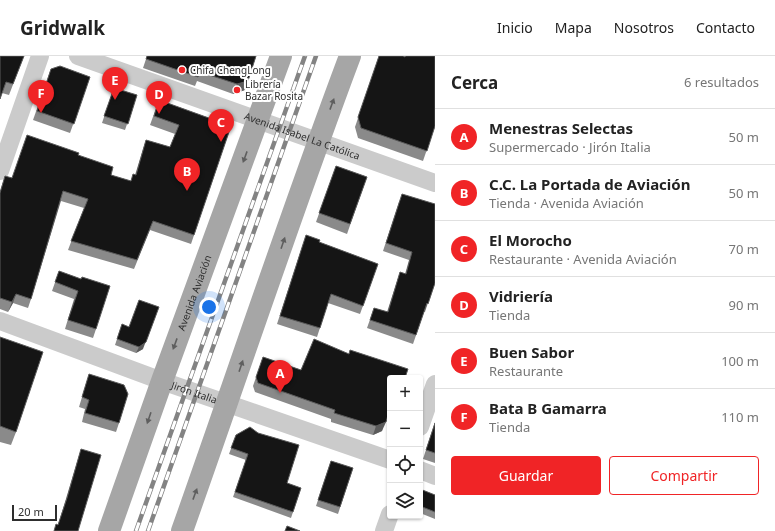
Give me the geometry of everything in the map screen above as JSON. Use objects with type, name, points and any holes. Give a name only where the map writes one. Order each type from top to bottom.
[{"type":"main road","name":"Avenida Aviación","points":[[109,531],[162,381],[281,56]]},
{"type":"main road","points":[[182,531],[228,403],[318,140],[350,56]]},
{"type":"street","points":[[0,171],[40,56]]},
{"type":"street","name":"Avenida Isabel La Católica","points":[[78,56],[318,140],[435,183]]},
{"type":"street","name":"Jirón Italia","points":[[0,321],[162,381],[387,459]]},
{"type":"street","points":[[423,419],[435,384]]},
{"type":"street","points":[[423,471],[435,476]]},
{"type":"street","points":[[384,531],[388,519]]},
{"type":"building","points":[[0,56],[24,56],[13,84],[6,82],[0,99]]},
{"type":"building","points":[[147,56],[256,56],[248,81],[237,84],[200,72],[198,77],[146,59]]},
{"type":"building","points":[[379,56],[435,56],[435,126],[427,151],[361,128],[358,117]]},
{"type":"building","points":[[60,66],[90,77],[74,124],[37,111],[51,69]]},
{"type":"building","points":[[114,88],[137,95],[128,124],[104,116]]},
{"type":"building","points":[[159,100],[231,126],[194,235],[153,221],[137,260],[71,241],[88,199],[63,191],[31,299],[16,294],[12,302],[0,298],[0,193],[5,176],[12,178],[27,135],[79,153],[78,155],[113,167],[111,175],[131,181],[133,174],[136,175],[146,140],[170,147],[179,125],[154,116]]},
{"type":"building","points":[[336,166],[367,177],[350,224],[319,213]]},
{"type":"building","points":[[402,194],[435,204],[435,283],[416,335],[370,320],[374,308],[388,312],[400,272],[406,274],[412,252],[386,243]]},
{"type":"building","points":[[306,235],[320,240],[319,242],[378,264],[363,306],[331,294],[320,328],[280,316]]},
{"type":"building","points":[[59,271],[81,279],[82,277],[110,286],[96,329],[68,320],[78,291],[55,282]]},
{"type":"building","points":[[139,300],[159,307],[146,342],[139,347],[117,339],[122,324],[129,327]]},
{"type":"building","points":[[0,337],[43,352],[16,432],[0,426]]},
{"type":"building","points":[[314,339],[349,354],[350,350],[408,369],[406,375],[387,375],[387,418],[386,422],[376,426],[334,413],[335,410],[258,383],[256,377],[263,357],[301,370]]},
{"type":"building","points":[[89,374],[124,385],[128,394],[119,423],[85,413],[89,400],[82,397]]},
{"type":"building","points":[[435,423],[435,453],[426,450]]},
{"type":"building","points":[[250,427],[258,433],[299,445],[287,483],[301,488],[293,512],[235,492],[248,454],[231,448],[236,435]]},
{"type":"building","points":[[81,449],[101,455],[78,531],[54,531],[56,524],[58,525],[67,498]]},
{"type":"building","points":[[331,461],[353,468],[340,507],[318,500]]},
{"type":"building","points":[[423,490],[435,495],[435,512],[423,507]]},
{"type":"building","points":[[287,526],[300,531],[285,531]]},
{"type":"railway","points":[[136,531],[305,56]]},
{"type":"railway","points":[[148,531],[316,56]]},
{"type":"place","name":"Chifa ChengLong","points":[[182,70]]},
{"type":"place","name":"Librería Bazar Rosita","points":[[237,90]]},
{"type":"place","name":"Buen Sabor","points":[[115,100]]},
{"type":"place","name":"Bata B Gamarra","points":[[41,113]]},
{"type":"place","name":"Vidriería","points":[[159,114]]},
{"type":"place","name":"El Morocho","points":[[221,142]]},
{"type":"place","name":"C.C. La Portada de Aviación","points":[[187,191]]},
{"type":"place","name":"Menestras Selectas","points":[[280,393]]}]
